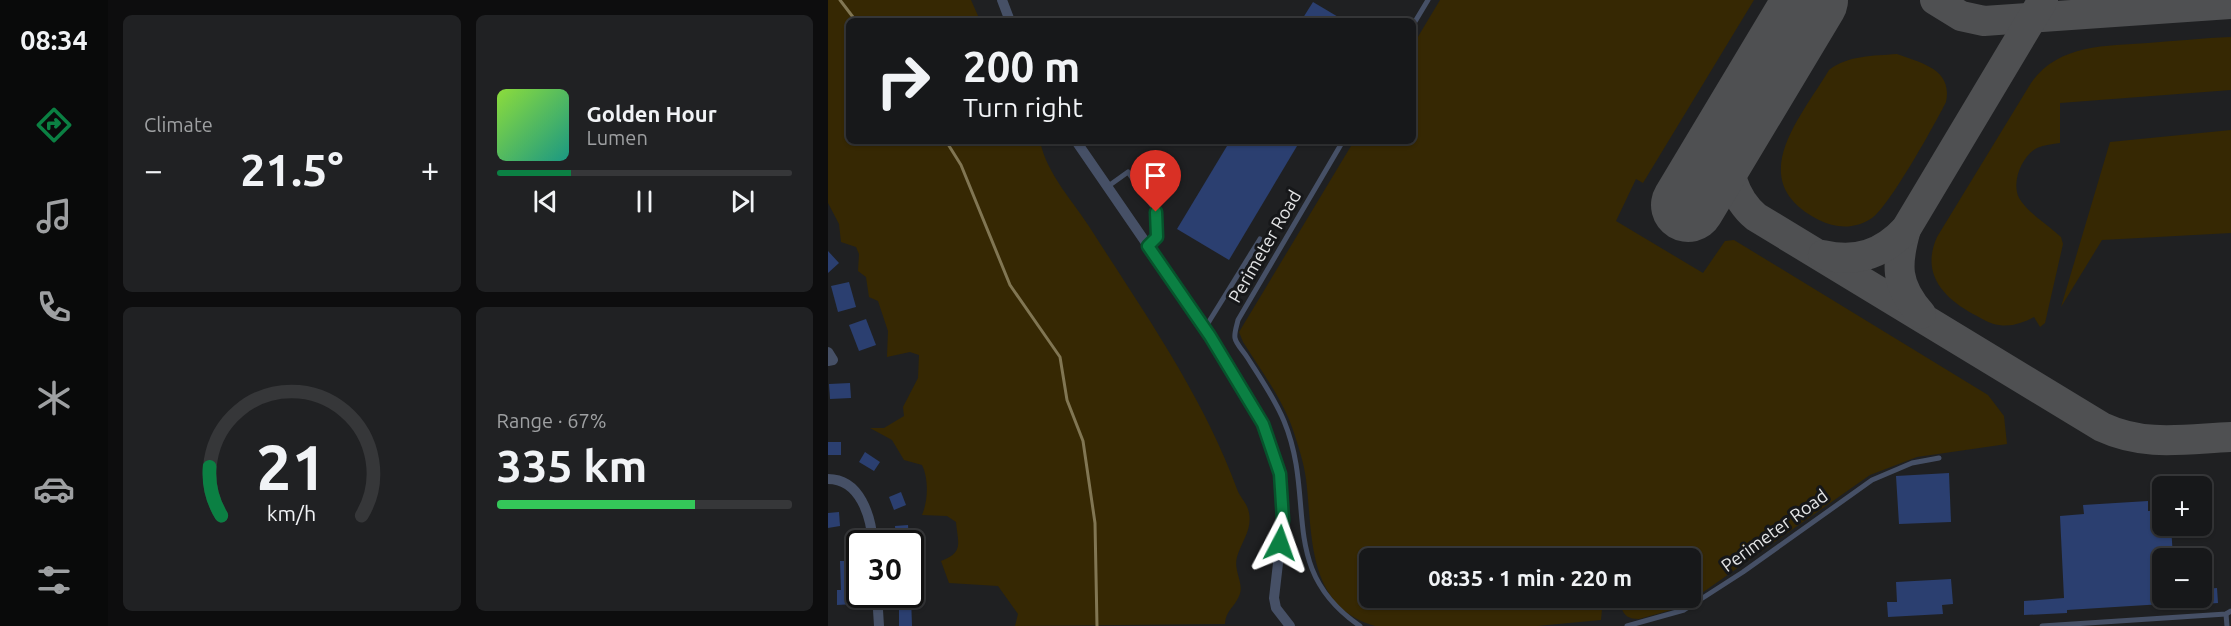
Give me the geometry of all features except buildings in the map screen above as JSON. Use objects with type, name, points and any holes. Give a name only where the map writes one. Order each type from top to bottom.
[{"type":"street","points":[[1002,0],[1009,18]]},
{"type":"street","points":[[1078,144],[1205,328],[1263,424],[1280,474],[1283,520],[1274,598],[1276,608],[1290,626]]},
{"type":"street","points":[[828,352],[833,360],[828,361]]},
{"type":"street","points":[[828,479],[839,479],[855,491],[865,509],[870,530]]},
{"type":"street","points":[[878,608],[879,626]]},
{"type":"lane","points":[[1416,20],[1428,0]]},
{"type":"lane","name":"Perimeter Road","points":[[1341,144],[1243,310],[1238,320],[1235,338],[1284,421],[1300,477],[1304,543],[1313,575],[1330,602],[1360,626]]},
{"type":"lane","points":[[1107,187],[1128,172],[1156,212],[1157,237],[1148,246]]},
{"type":"lane","points":[[1205,328],[1260,238]]},
{"type":"lane","name":"Perimeter Road","points":[[1627,626],[1684,610],[1743,572],[1872,480],[1903,466],[1939,458]]},
{"type":"lane","points":[[2042,626],[2229,612],[2227,626]]},
{"type":"shaded area","points":[[828,0],[971,0],[979,18],[846,18],[846,144],[1041,144],[1055,177],[1172,356],[1207,421],[1238,492],[1247,506],[1250,522],[1236,562],[1241,587],[1225,624],[1015,626],[1018,614],[998,586],[949,583],[941,561],[953,554],[958,546],[956,522],[947,516],[922,515],[927,490],[922,465],[904,460],[892,440],[870,428],[884,428],[904,416],[903,407],[918,378],[919,355],[910,352],[887,357],[888,331],[878,301],[869,297],[866,277],[858,271],[859,254],[856,247],[841,242],[839,224],[828,203]]},
{"type":"shaded area","points":[[1440,0],[1754,0],[1643,183],[1636,179],[1616,221],[1703,273],[1725,241],[1734,240],[1988,395],[2004,416],[2007,444],[1917,457],[1870,475],[1701,594],[1701,548],[1359,548],[1359,608],[1605,608],[1602,609],[1601,620],[1537,626],[1375,626],[1353,616],[1336,602],[1317,566],[1305,473],[1293,430],[1277,396],[1239,332],[1352,144],[1416,144],[1416,40]]},
{"type":"shaded area","points":[[2231,37],[2231,90],[2060,103],[2060,143],[2040,147],[2032,152],[2019,170],[2016,185],[2019,198],[2032,213],[2061,237],[2063,244],[2045,323],[2040,327],[2034,317],[2012,325],[1992,323],[1962,307],[1944,292],[1933,273],[1933,250],[1937,237],[2031,83],[2042,70],[2069,54],[2100,47]]},
{"type":"shaded area","points":[[1897,54],[1925,64],[1940,75],[1947,91],[1946,102],[1911,164],[1880,211],[1866,222],[1853,226],[1839,226],[1819,220],[1796,204],[1784,187],[1781,169],[1784,149],[1793,129],[1829,70],[1853,59]]},
{"type":"shaded area","points":[[2231,130],[2231,233],[2102,240],[2061,307],[2110,142]]},
{"type":"shaded area","points":[[1622,608],[1678,608],[1639,619],[1630,618]]},
{"type":"waterway","points":[[840,0],[854,18]]},
{"type":"waterway","points":[[948,144],[961,165],[1010,285],[1060,357],[1067,400],[1083,441],[1095,523],[1097,626]]},
{"type":"taxiway","points":[[1935,0],[1961,16],[1984,21],[2231,4]]},
{"type":"taxiway","points":[[1823,255],[1847,258],[1868,254],[1888,245],[1906,229],[2043,0]]},
{"type":"taxiway","points":[[1727,138],[1728,160],[1736,191],[1756,217],[2102,427],[2118,433],[2150,439],[2231,437]]},
{"type":"taxiway","points":[[1906,229],[1900,253],[1900,274],[1906,293],[1921,314]]},
{"type":"runway","points":[[1688,205],[1811,0]]},
{"type":"route","points":[[1156,212],[1157,237],[1148,246],[1210,336],[1263,424],[1280,474],[1283,520],[1280,543]]}]
